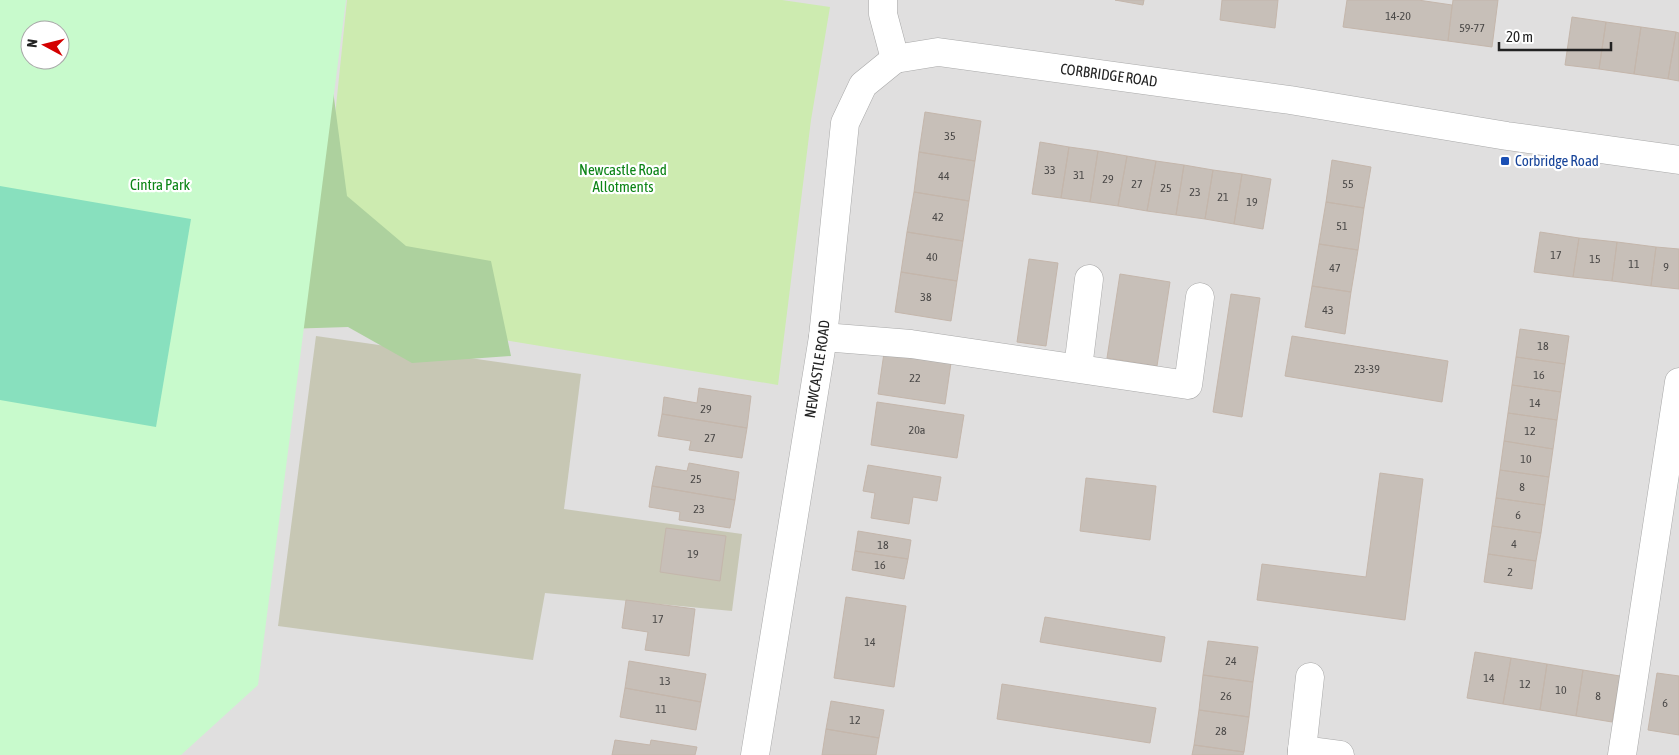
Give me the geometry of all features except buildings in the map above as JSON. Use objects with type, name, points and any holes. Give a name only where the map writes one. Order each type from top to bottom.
[{"type":"street","points":[[883,0],[883,14],[895,59]]},
{"type":"street","name":"CORBRIDGE ROAD","points":[[895,59],[938,52],[1290,100],[1497,134],[1679,160]]},
{"type":"street","name":"NEWCASTLE ROAD","points":[[756,755],[823,337],[845,123],[863,85],[895,59]]},
{"type":"street","points":[[1078,368],[1089,279]]},
{"type":"street","points":[[823,337],[911,344],[1188,385],[1200,296]]},
{"type":"street","points":[[1622,755],[1679,382]]},
{"type":"street","points":[[1310,677],[1302,752],[1340,755]]},
{"type":"shaded area","points":[[0,0],[1679,0],[1679,755],[0,755]]},
{"type":"shaded area","points":[[316,336],[581,374],[564,509],[742,534],[732,611],[545,593],[533,660],[278,626]]},
{"type":"green space","name":"Cintra Park","points":[[0,0],[346,0],[258,685],[181,755],[0,755]]},
{"type":"green space","points":[[321,0],[347,196],[406,246],[491,261],[511,356],[412,363],[348,327],[285,329]]},
{"type":"green space","name":"Newcastle Road Allotments","points":[[347,0],[782,0],[830,7],[811,120],[778,385],[510,341],[317,290]]},
{"type":"green space","points":[[0,186],[191,219],[156,427],[0,400]]},
{"type":"place","name":"Corbridge Road","points":[[1505,161]]}]
